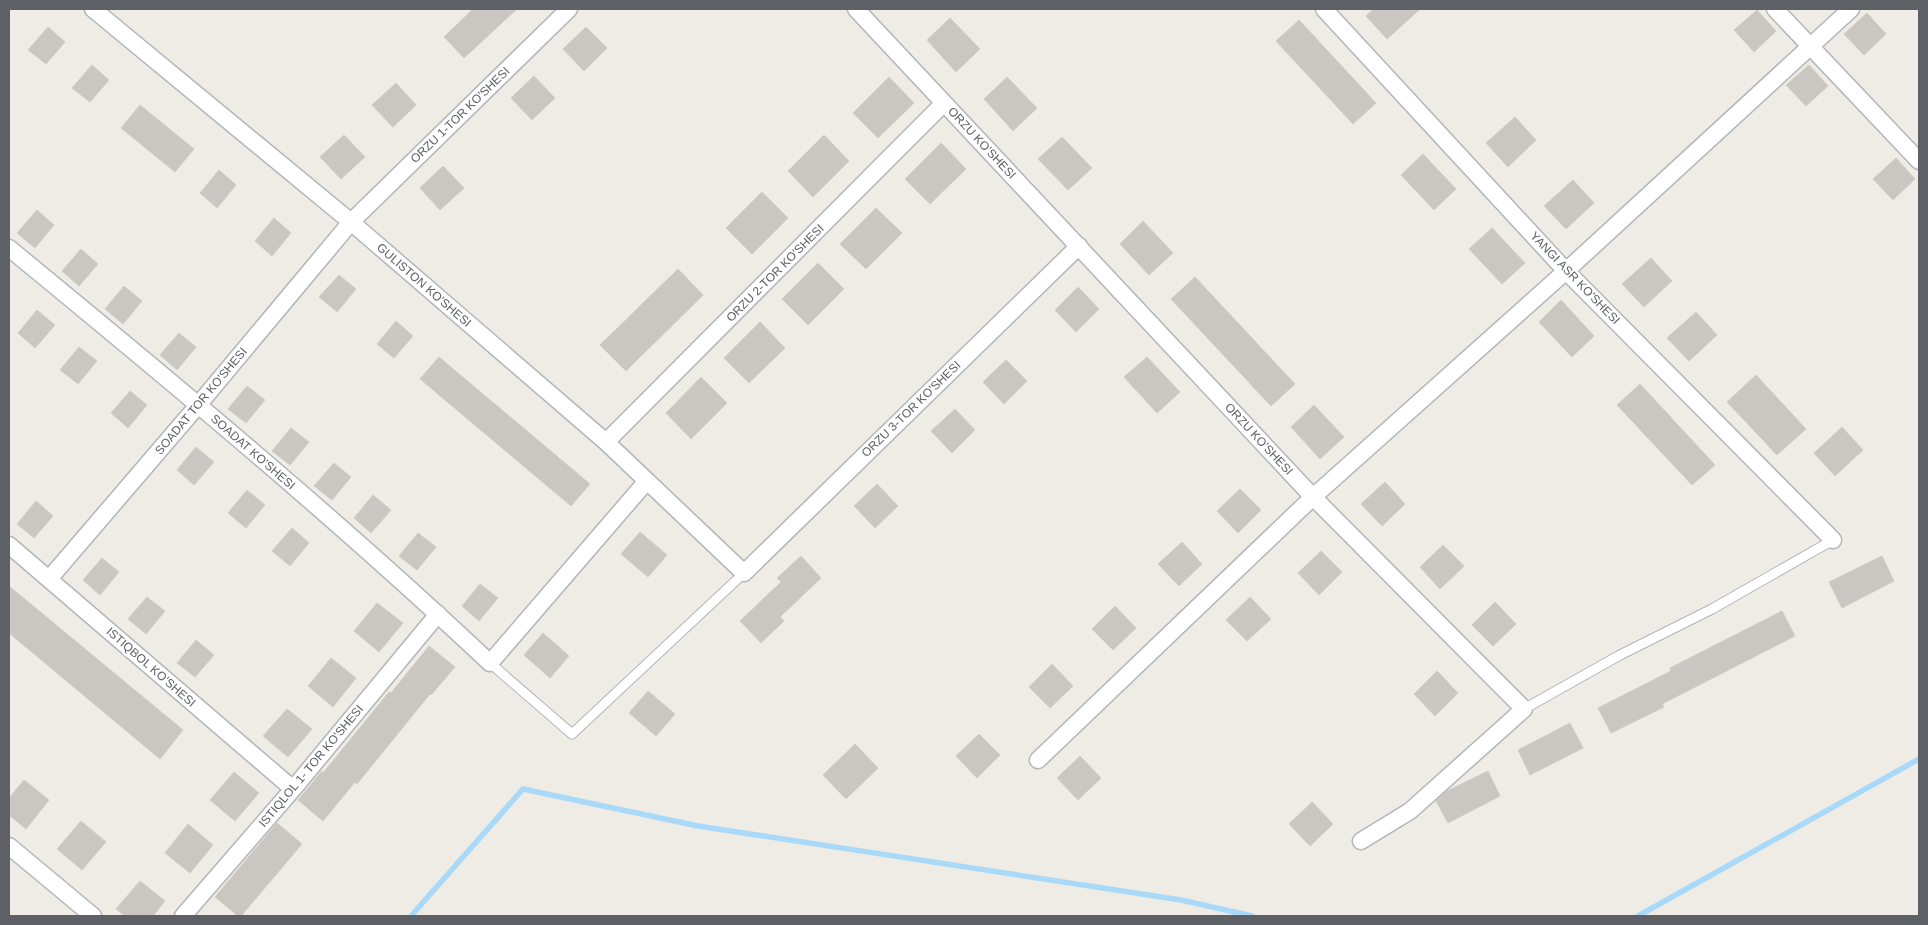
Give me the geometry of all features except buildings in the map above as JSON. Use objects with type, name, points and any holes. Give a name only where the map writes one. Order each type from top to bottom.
[{"type":"street","name":"GULISTON KO'SHESI","points":[[93,9],[351,222],[606,442],[744,573]]},
{"type":"street","name":"ORZU 1-TOR KO'SHESI","points":[[351,222],[568,9]]},
{"type":"street","name":"ORZU KO'SHESI","points":[[856,9],[1313,497],[1524,708]]},
{"type":"street","name":"YANGI ASR KO'SHESI","points":[[1324,9],[1566,271],[1833,540]]},
{"type":"street","points":[[1775,9],[1919,161]]},
{"type":"street","points":[[1038,760],[1313,497],[1566,271],[1851,9]]},
{"type":"street","name":"ORZU 2-TOR KO'SHESI","points":[[606,442],[944,103]]},
{"type":"street","name":"SOADAT TOR KO'SHESI","points":[[49,579],[351,222]]},
{"type":"street","name":"ORZU 3-TOR KO'SHESI","points":[[744,573],[1079,246]]},
{"type":"street","name":"SOADAT KO'SHESI","points":[[9,248],[199,404],[438,614],[490,663]]},
{"type":"street","points":[[490,663],[646,482]]},
{"type":"street","name":"ISTIQBOL KO'SHESI","points":[[9,545],[292,789]]},
{"type":"street","name":"ISTIQLOL 1- TOR KO'SHESI","points":[[183,916],[438,614]]},
{"type":"street","points":[[1361,841],[1410,811],[1524,708]]},
{"type":"street","points":[[9,846],[94,916]]},
{"type":"lane","points":[[1524,708],[1620,655],[1712,609],[1833,540]]},
{"type":"lane","points":[[490,663],[572,734],[744,573]]},
{"type":"waterway","points":[[1638,916],[1919,759]]},
{"type":"waterway","points":[[411,916],[523,789],[698,826],[1181,900],[1252,916]]}]
